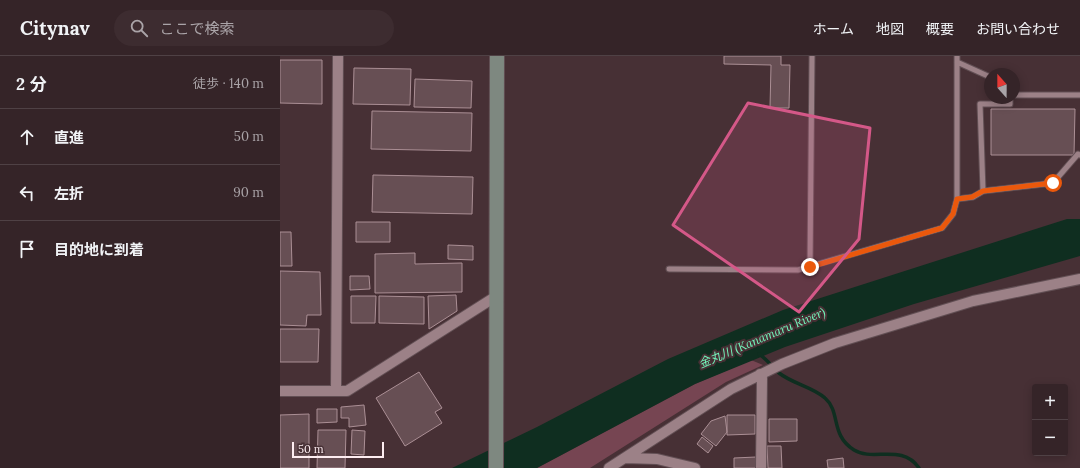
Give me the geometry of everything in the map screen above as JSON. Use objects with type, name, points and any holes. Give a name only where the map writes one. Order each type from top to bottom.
[{"type":"street","points":[[336,391],[338,56]]},
{"type":"street","points":[[496,468],[495,297],[497,56]]},
{"type":"street","points":[[609,468],[732,389],[763,372],[782,364],[835,343],[972,301],[1080,279]]},
{"type":"street","points":[[280,391],[347,391],[495,297]]},
{"type":"street","points":[[761,468],[763,372]]},
{"type":"street","points":[[625,458],[657,459],[695,468]]},
{"type":"lane","points":[[810,267],[812,56]]},
{"type":"lane","points":[[669,269],[798,270],[942,228],[953,214],[957,199],[957,56]]},
{"type":"lane","points":[[957,62],[984,74]]},
{"type":"lane","points":[[1020,95],[1080,95]]},
{"type":"lane","points":[[983,191],[980,104],[984,104]]},
{"type":"lane","points":[[957,199],[972,197],[983,191],[1053,183],[1078,154],[1080,155]]},
{"type":"highlighted area","points":[[748,103],[870,128],[859,239],[799,312],[673,225]]},
{"type":"shaded area","points":[[751,360],[763,365],[726,382],[590,468],[537,468],[695,384]]},
{"type":"water","name":"金丸川 (Kanamaru River)","points":[[1067,219],[1080,219],[1080,256],[914,304],[785,347],[695,384],[537,468],[452,468],[537,427],[668,359],[783,310]]},
{"type":"building","points":[[724,56],[781,56],[781,65],[790,65],[789,108],[770,108],[771,65],[724,64]]},
{"type":"building","points":[[280,60],[322,60],[322,104],[280,103]]},
{"type":"building","points":[[354,68],[411,69],[410,105],[353,104]]},
{"type":"building","points":[[415,79],[472,81],[471,108],[414,107]]},
{"type":"building","points":[[991,109],[1075,109],[1074,155],[991,155]]},
{"type":"building","points":[[372,111],[472,113],[471,151],[371,149]]},
{"type":"building","points":[[373,175],[473,177],[472,214],[372,212]]},
{"type":"building","points":[[356,222],[390,222],[390,242],[356,242]]},
{"type":"building","points":[[280,232],[291,232],[292,266],[280,266]]},
{"type":"building","points":[[448,245],[473,246],[473,260],[448,259]]},
{"type":"building","points":[[415,253],[415,264],[462,263],[462,292],[375,293],[375,254]]},
{"type":"building","points":[[280,271],[320,272],[321,315],[307,315],[306,326],[280,325]]},
{"type":"building","points":[[350,276],[369,276],[370,289],[350,290]]},
{"type":"building","points":[[456,295],[457,311],[429,329],[428,296]]},
{"type":"building","points":[[351,296],[376,296],[375,323],[351,323]]},
{"type":"building","points":[[379,296],[424,297],[424,324],[379,323]]},
{"type":"building","points":[[280,329],[319,329],[318,362],[280,362]]},
{"type":"building","points":[[419,372],[442,408],[435,412],[442,423],[405,446],[376,398]]},
{"type":"building","points":[[364,405],[366,425],[349,427],[349,418],[341,418],[341,407]]},
{"type":"building","points":[[317,409],[337,409],[337,422],[317,423]]},
{"type":"building","points":[[309,414],[309,468],[280,468],[280,415]]},
{"type":"building","points":[[727,415],[755,415],[755,434],[727,435]]},
{"type":"building","points":[[725,416],[727,432],[716,446],[701,434],[711,421]]},
{"type":"building","points":[[769,419],[797,419],[797,441],[769,442]]},
{"type":"building","points":[[318,430],[346,430],[345,468],[317,468]]},
{"type":"building","points":[[352,430],[365,431],[364,455],[351,454]]},
{"type":"building","points":[[702,437],[713,446],[708,453],[697,444]]},
{"type":"building","points":[[767,446],[781,446],[782,468],[768,468]]},
{"type":"building","points":[[756,457],[756,468],[734,468],[734,458]]},
{"type":"building","points":[[843,458],[844,468],[828,468],[827,460]]},
{"type":"waterway","points":[[759,354],[765,358],[779,373],[790,380],[815,391],[825,398],[833,410],[838,431],[847,444],[854,450],[870,454],[896,454],[904,456],[919,468]]},
{"type":"route","points":[[810,267],[942,228],[953,214],[957,199],[972,197],[983,191],[1053,183]]}]
